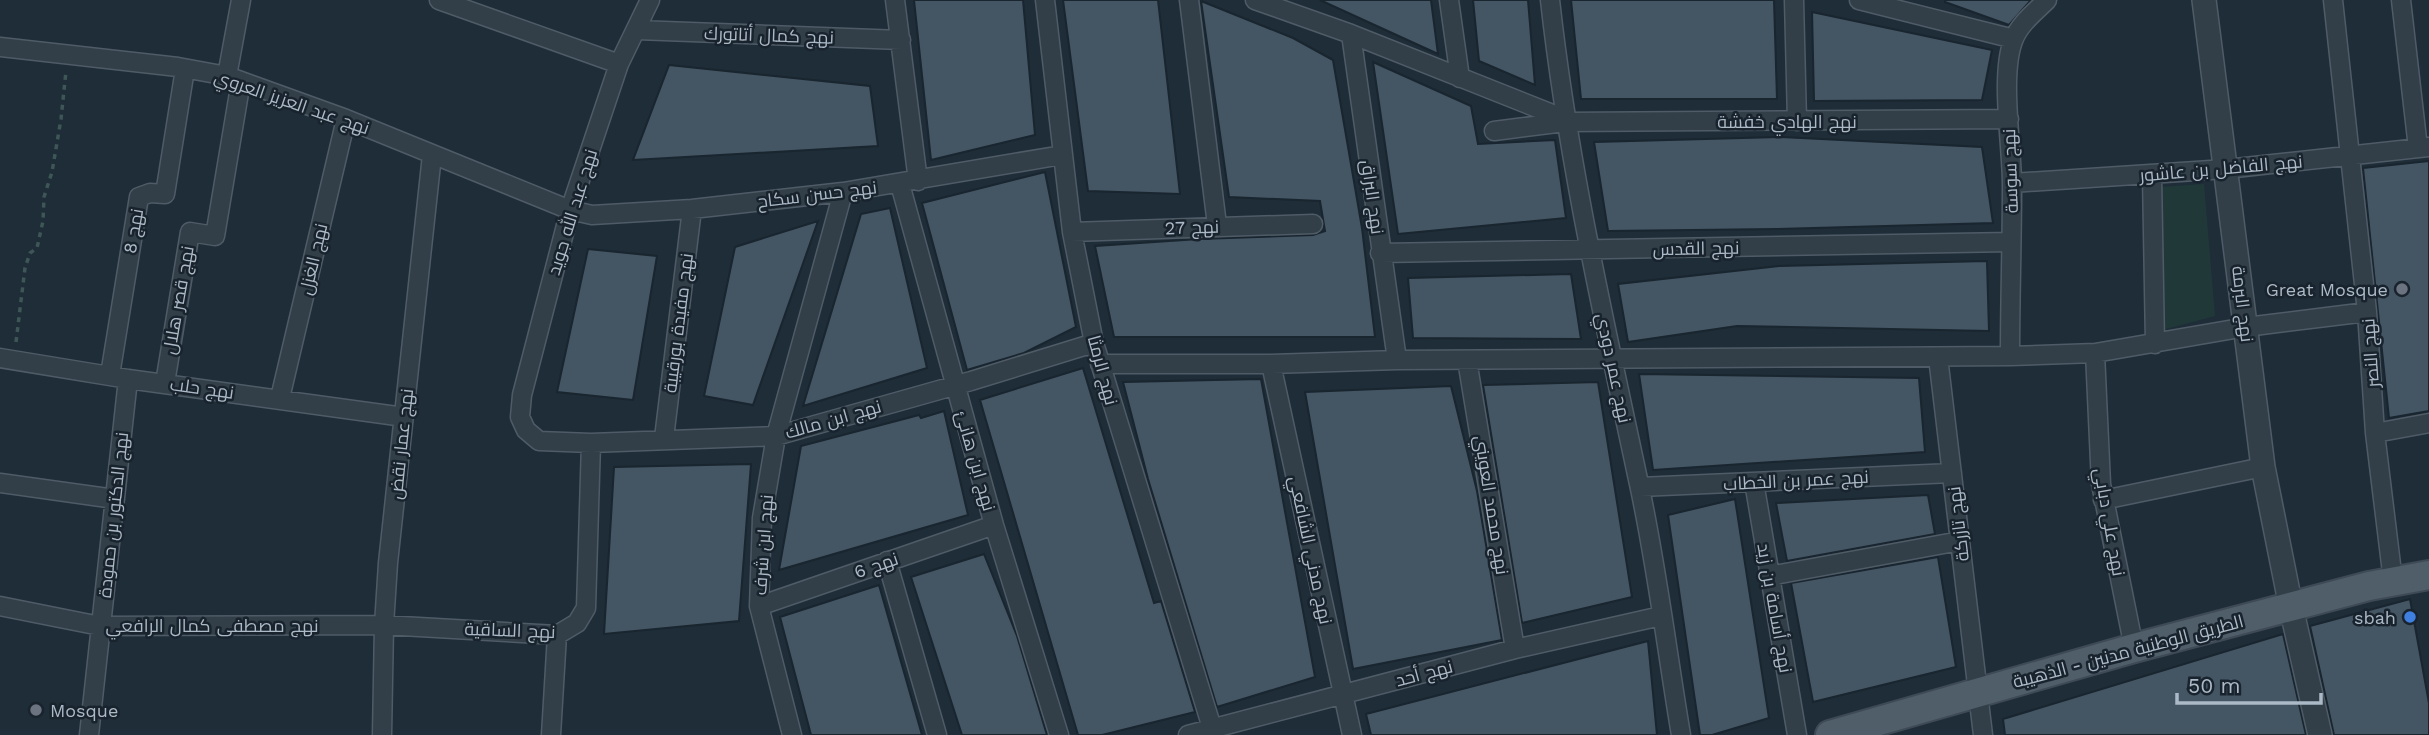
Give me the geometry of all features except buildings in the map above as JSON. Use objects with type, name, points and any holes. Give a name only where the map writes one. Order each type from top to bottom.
[{"type":"main road","name":"الطريق الوطنية مدنين - الذهيبة","points":[[1848,733],[1978,692],[2134,648],[2393,582],[2428,580]]},
{"type":"street","points":[[234,79],[241,0]]},
{"type":"street","points":[[439,0],[619,64]]},
{"type":"street","name":"نهج عبد الله جويد","points":[[526,430],[520,417],[522,395],[570,210],[619,64],[650,0]]},
{"type":"street","name":"نهج ابن هانئ","points":[[895,0],[901,40],[909,183],[954,384],[1059,735]]},
{"type":"street","name":"نهج الرمثا","points":[[1045,0],[1072,232],[1094,343],[1212,729]]},
{"type":"street","points":[[1189,0],[1217,225]]},
{"type":"street","name":"نهج الهادي خفشة","points":[[1255,0],[1351,34],[1565,120],[2009,119]]},
{"type":"street","points":[[1449,0],[1460,78]]},
{"type":"street","name":"نهج عمر دودي","points":[[1550,0],[1565,120],[1611,359],[1640,487],[1681,735]]},
{"type":"street","points":[[1794,0],[1797,121]]},
{"type":"street","points":[[1859,0],[2014,38],[2025,21],[2047,0]]},
{"type":"street","name":"نهج البرمة","points":[[2204,0],[2263,467],[2320,735]]},
{"type":"street","name":"نهج النصر","points":[[2333,0],[2367,312],[2375,433],[2393,582]]},
{"type":"street","points":[[2401,0],[2423,148]]},
{"type":"street","name":"نهج كمال أتاتورك","points":[[637,30],[901,40]]},
{"type":"street","name":"نهج البراق","points":[[1351,34],[1397,360]]},
{"type":"street","name":"نهج سوسة","points":[[2010,356],[2012,183],[2009,57],[2014,38]]},
{"type":"street","name":"نهج عبد العزيز العروي","points":[[0,47],[185,69],[234,79],[346,120],[570,210]]},
{"type":"street","name":"نهج 8","points":[[110,375],[139,197],[150,193],[164,194],[185,69]]},
{"type":"street","name":"نهج قصر هلال","points":[[164,383],[190,232],[215,236],[234,79]]},
{"type":"street","name":"نهج الغزل","points":[[280,398],[346,120]]},
{"type":"street","points":[[1494,131],[1565,120]]},
{"type":"street","name":"نهج الفاضل بن عاشور","points":[[2012,183],[2152,176],[2423,148]]},
{"type":"street","name":"نهج عمار نقض","points":[[382,735],[384,625],[432,155]]},
{"type":"street","name":"نهج حسن سكاح","points":[[570,210],[592,215],[692,209],[909,183],[1062,155]]},
{"type":"street","points":[[2152,176],[2155,344]]},
{"type":"street","name":"نهج ابن شرف","points":[[792,735],[759,606],[762,518],[776,436],[843,192]]},
{"type":"street","name":"نهج مفيدة بورقيبة","points":[[664,438],[692,209]]},
{"type":"street","name":"نهج 27","points":[[1072,232],[1313,223]]},
{"type":"street","name":"نهج القدس","points":[[1380,253],[2011,242]]},
{"type":"street","points":[[1100,365],[1397,360],[1938,357],[2095,353],[2246,327],[2367,312]]},
{"type":"street","name":"نهج ابن مالك","points":[[526,430],[539,441],[591,443],[664,438],[776,436],[1094,343]]},
{"type":"street","name":"نهج علي دبابي","points":[[2095,353],[2101,484],[2134,648]]},
{"type":"street","name":"نهج تازركة","points":[[1938,357],[1983,735]]},
{"type":"street","name":"نهج حلب","points":[[7,359],[128,379],[404,417]]},
{"type":"street","name":"نهج محمد العويني","points":[[1467,360],[1515,649]]},
{"type":"street","name":"نهج مدني الشافعي","points":[[1271,364],[1352,735]]},
{"type":"street","name":"نهج الدكتور بن حمودة","points":[[89,735],[128,379]]},
{"type":"street","points":[[2375,433],[2429,423]]},
{"type":"street","name":"نهج الساقية","points":[[384,625],[557,635],[577,624],[586,608],[591,443]]},
{"type":"street","points":[[2104,500],[2263,467]]},
{"type":"street","name":"نهج عمر بن الخطاب","points":[[1640,487],[1952,473]]},
{"type":"street","name":"نهج أسامة بن زيد","points":[[1754,482],[1797,735]]},
{"type":"street","points":[[0,483],[115,499]]},
{"type":"street","name":"نهج 6","points":[[759,606],[994,525]]},
{"type":"street","points":[[1769,576],[1960,541]]},
{"type":"street","points":[[887,561],[937,735]]},
{"type":"street","name":"نهج مصطفى كمال الرافعي","points":[[0,606],[100,626],[384,625]]},
{"type":"street","name":"نهج أحد","points":[[1188,735],[1515,649],[1661,616]]},
{"type":"street","points":[[551,735],[557,635]]},
{"type":"path","points":[[7,359],[25,268],[30,253],[37,248],[43,221],[44,197],[52,172],[61,119],[68,55]]},
{"type":"green space","points":[[2204,184],[2215,316],[2162,330],[2160,187]]},
{"type":"place","name":"Great Mosque","points":[[2402,289]]},
{"type":"place","name":"sbah","points":[[2410,617]]},
{"type":"place","name":"Mosque","points":[[36,710]]}]
